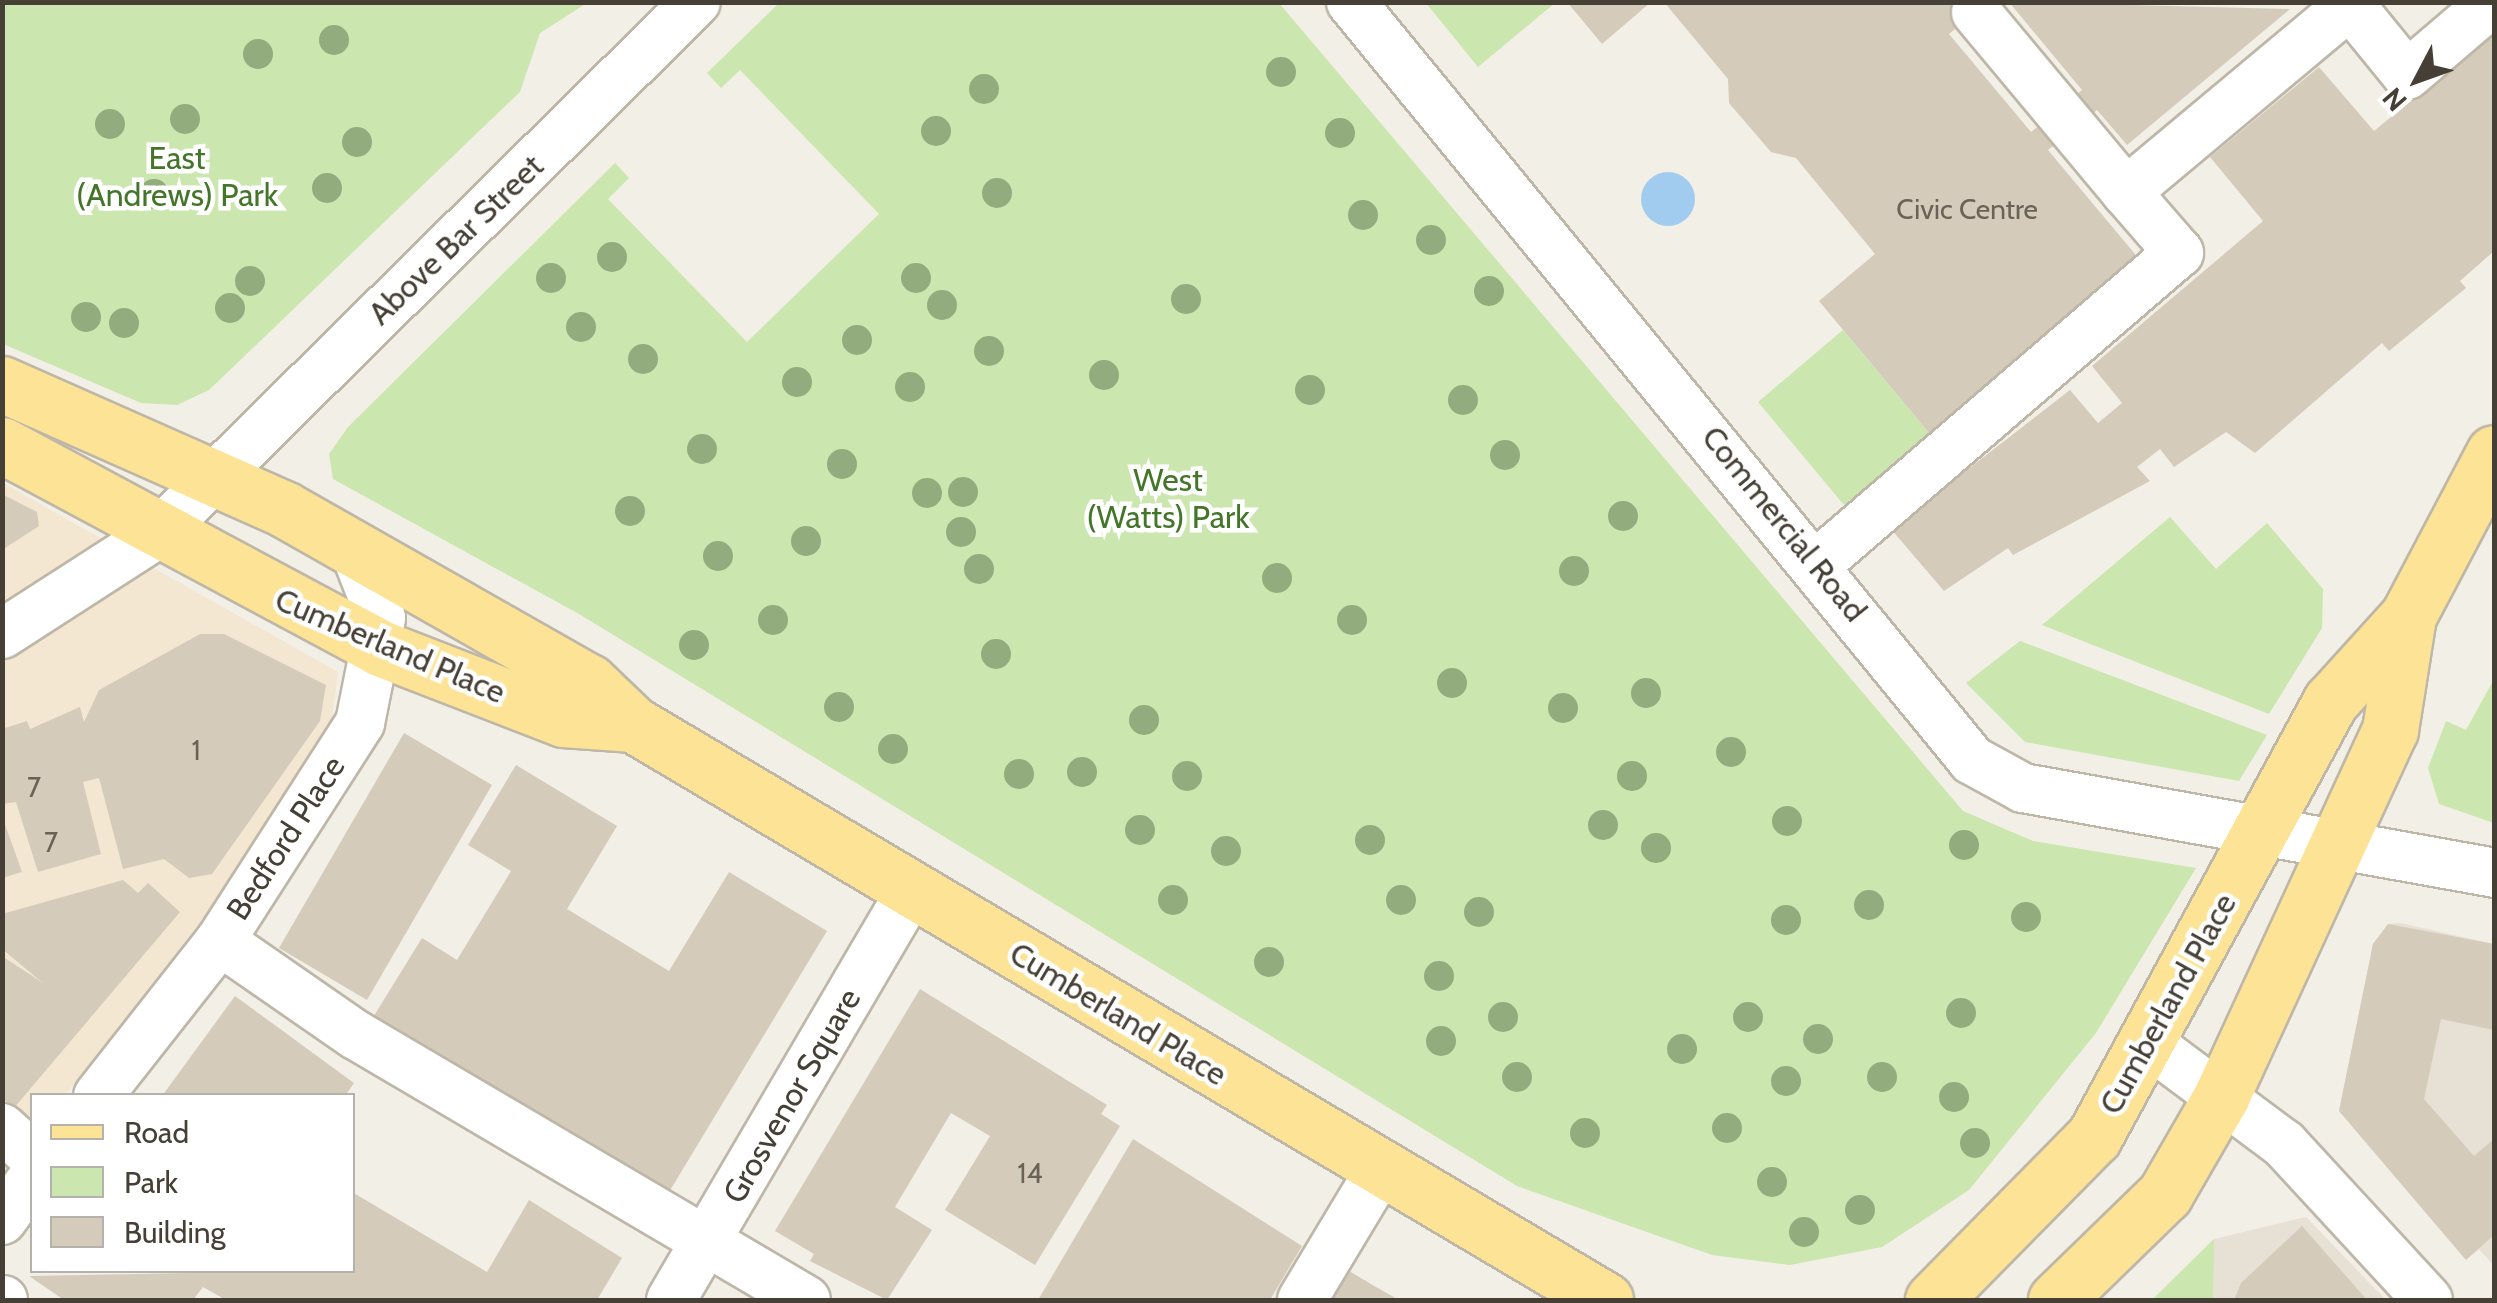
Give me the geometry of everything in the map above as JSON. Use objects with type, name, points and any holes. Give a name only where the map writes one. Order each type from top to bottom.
[{"type":"main road","name":"Cumberland Place","points":[[2,384],[213,475],[354,549],[589,682],[633,724],[1604,1300]]},
{"type":"main road","name":"Cumberland Place","points":[[2,444],[157,534],[380,648],[563,718],[633,724]]},
{"type":"main road","points":[[2056,1300],[2165,1194],[2221,1098],[2402,697],[2408,616],[2494,454]]},
{"type":"main road","name":"Cumberland Place","points":[[1933,1300],[2072,1163],[2151,1045],[2331,701],[2408,616]]},
{"type":"street","name":"Above Bar Street","points":[[2,634],[157,534],[696,2]]},
{"type":"street","name":"Commercial Road","points":[[1351,2],[1818,564],[1972,760],[1998,780],[2336,839],[2494,873]]},
{"type":"street","points":[[2126,192],[2351,4],[2407,74],[2483,10]]},
{"type":"street","points":[[1818,564],[2179,253],[1976,12]]},
{"type":"street","name":"Bedford Place","points":[[100,1093],[220,941],[360,723],[380,648],[376,593],[354,549]]},
{"type":"street","name":"Grosvenor Square","points":[[672,1300],[911,891]]},
{"type":"street","points":[[220,941],[356,1035],[806,1300]]},
{"type":"street","points":[[2151,1045],[2324,1183],[2428,1300]]},
{"type":"street","points":[[2,1128],[30,1152]]},
{"type":"street","points":[[1302,1300],[1380,1170]]},
{"type":"street","points":[[2,1220],[30,1182]]},
{"type":"shaded area","points":[[3,483],[338,672],[331,726],[208,912],[67,1093],[30,1093],[30,1140],[3,1175]]},
{"type":"shaded area","points":[[2401,923],[2494,944],[2494,1266],[2479,1249],[2466,1260],[2339,1111],[2373,944],[2388,924]]},
{"type":"shaded area","points":[[2306,1217],[2386,1300],[2152,1300],[2214,1239]]},
{"type":"green space","name":"East (Andrews) Park","points":[[2,3],[587,3],[540,33],[520,92],[209,390],[177,405],[141,403],[3,344]]},
{"type":"green space","name":"West (Watts) Park","points":[[779,3],[1279,3],[1963,811],[2033,841],[2196,868],[2096,1033],[1969,1190],[1882,1247],[1790,1265],[1712,1255],[1517,1186],[579,614],[333,479],[329,454],[348,427],[615,163],[629,178],[608,199],[747,342],[879,214],[740,70],[721,88],[707,73]]},
{"type":"green space","points":[[1426,3],[1555,3],[1478,67]]},
{"type":"green space","points":[[1843,330],[1930,434],[1844,505],[1758,402]]},
{"type":"green space","points":[[2170,517],[2216,569],[2267,523],[2323,589],[2322,628],[2269,714],[2042,625]]},
{"type":"green space","points":[[2020,641],[2267,735],[2239,781],[2025,742],[1966,683]]},
{"type":"green space","points":[[2494,679],[2494,823],[2439,804],[2428,768],[2446,721],[2466,730]]},
{"type":"green space","points":[[2214,1239],[2213,1300],[2152,1300]]},
{"type":"water","points":[[1668,172],[1687,180],[1695,199],[1687,218],[1668,226],[1649,218],[1641,199],[1649,180]]},
{"type":"building","points":[[1567,2],[1651,2],[1602,44]]},
{"type":"building","points":[[1664,2],[1987,2],[1949,34],[2031,132],[2082,90],[2009,2],[2290,9],[2127,145],[2097,110],[2048,150],[2140,260],[1930,434],[1819,301],[1875,254],[1796,158],[1771,152],[1729,103],[1728,79]]},
{"type":"building","points":[[2494,32],[2494,251],[2460,281],[2466,288],[2389,351],[2382,343],[2255,453],[2226,432],[2174,467],[2160,449],[2137,467],[2150,481],[2013,555],[2008,548],[1944,591],[1891,529],[2070,390],[2098,423],[2122,403],[2092,366],[2263,221],[2210,157],[2319,67],[2374,131]]},
{"type":"building","points":[[2,494],[37,512],[39,526],[2,550]]},
{"type":"building","points":[[200,634],[224,634],[326,685],[320,721],[212,874],[189,878],[164,859],[123,869],[99,778],[83,782],[101,854],[38,872],[16,802],[2,804],[2,729],[27,721],[30,729],[80,707],[84,722],[99,690]]},
{"type":"building","points":[[404,733],[492,785],[367,1000],[279,948]]},
{"type":"building","points":[[516,765],[617,826],[567,909],[669,971],[729,872],[827,931],[666,1197],[372,1019],[422,938],[457,960],[511,871],[468,845]]},
{"type":"building","points":[[2,816],[22,872],[2,878]]},
{"type":"building","points":[[123,880],[138,893],[148,883],[180,912],[14,1108],[2,1098],[2,956],[43,983],[2,949],[2,914]]},
{"type":"building","points":[[2388,924],[2494,944],[2494,1030],[2441,1019],[2424,1099],[2474,1156],[2494,1139],[2494,1235],[2466,1260],[2339,1111],[2373,944]]},
{"type":"building","points":[[920,989],[1107,1105],[1101,1114],[1120,1126],[1035,1265],[945,1210],[990,1136],[951,1113],[895,1207],[932,1230],[887,1300],[810,1261],[814,1254],[775,1231]]},
{"type":"building","points":[[235,996],[354,1083],[347,1093],[164,1093]]},
{"type":"building","points":[[1133,1139],[1302,1246],[1270,1300],[1038,1300]]},
{"type":"building","points":[[355,1194],[487,1272],[529,1200],[622,1258],[597,1300],[226,1300],[203,1287],[193,1300],[64,1300],[29,1276],[355,1273]]},
{"type":"building","points":[[2302,1226],[2367,1300],[2234,1300],[2241,1283]]},
{"type":"building","points":[[1339,1265],[1376,1287],[1399,1300],[1319,1300]]}]
